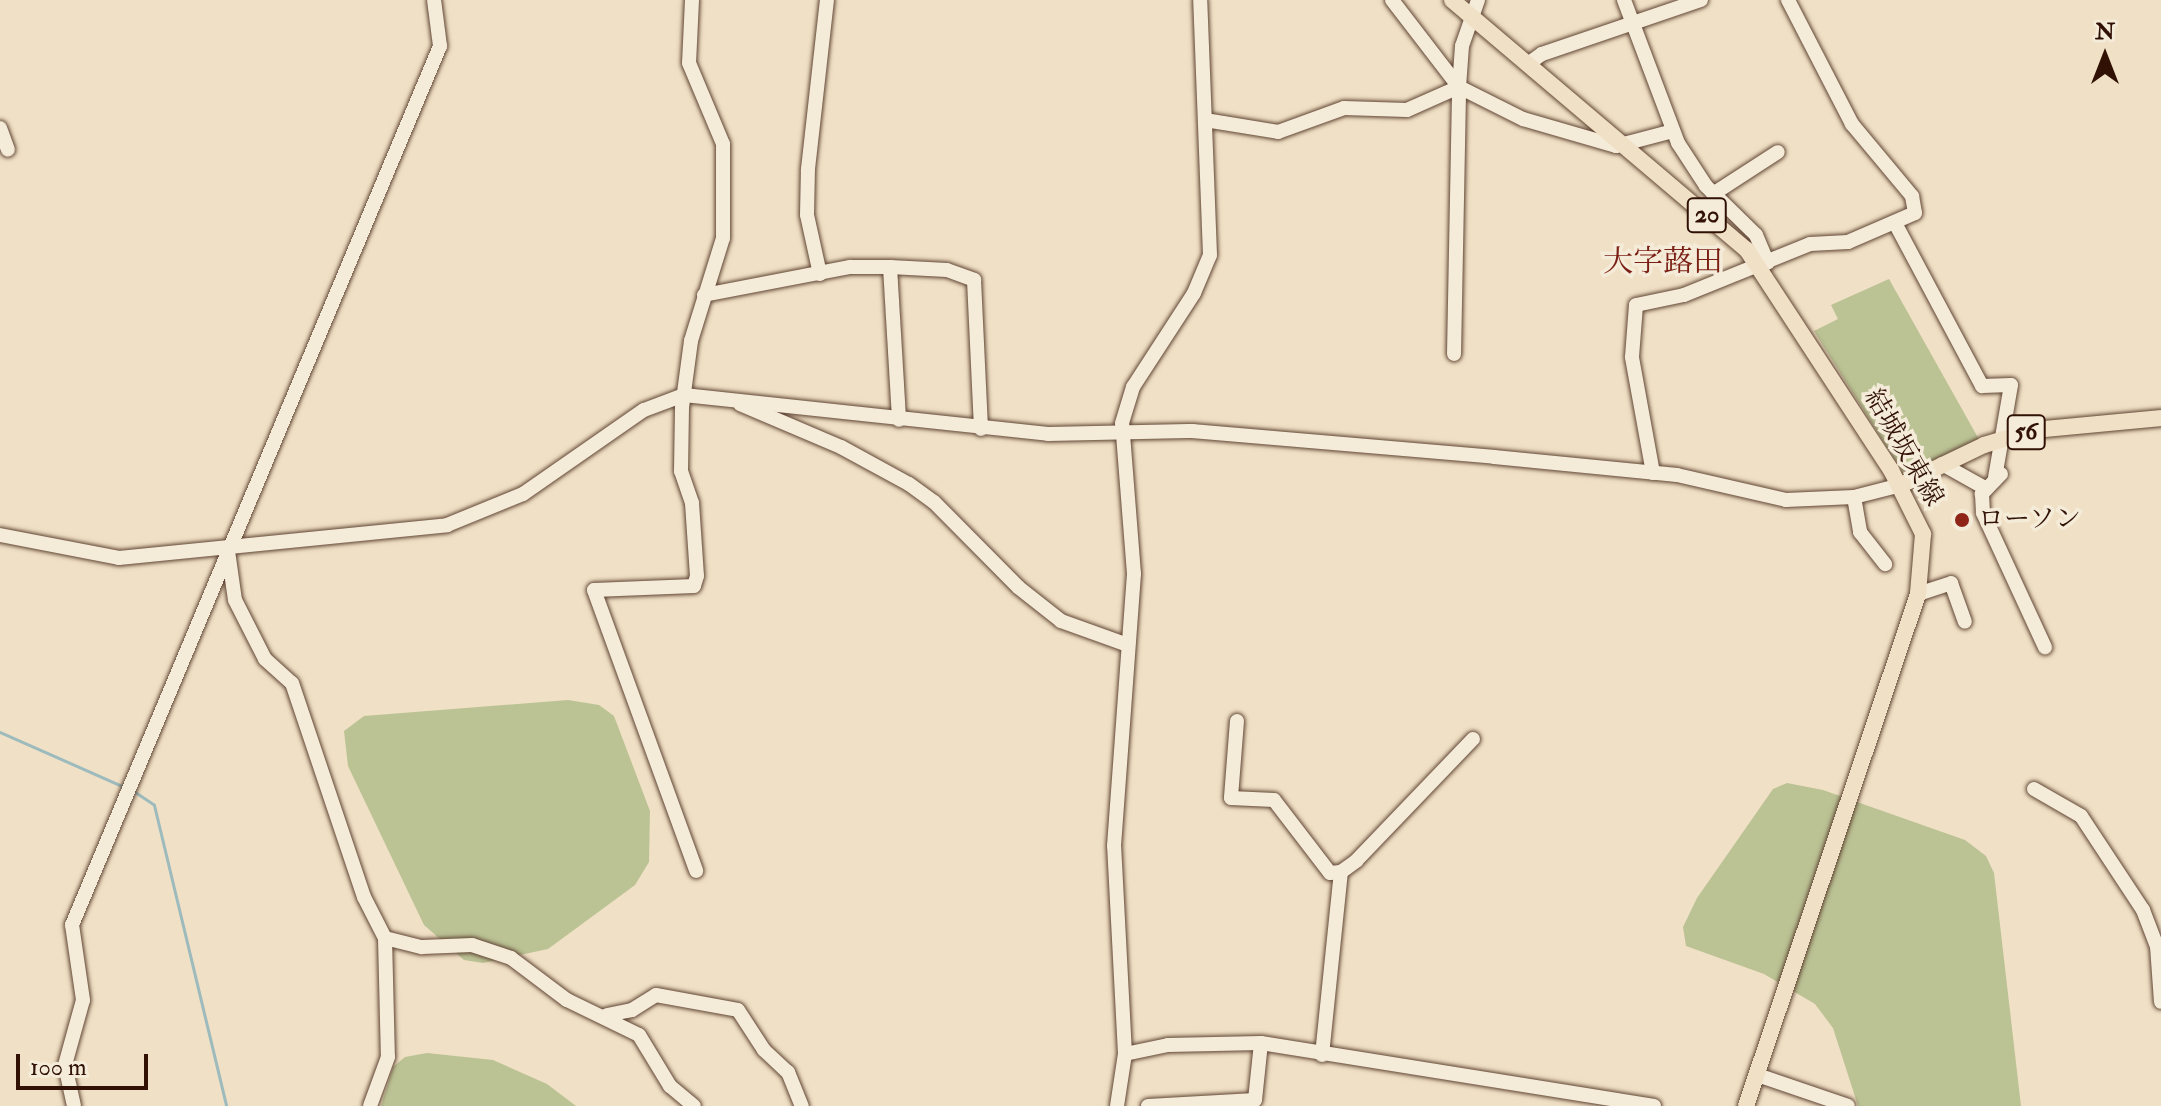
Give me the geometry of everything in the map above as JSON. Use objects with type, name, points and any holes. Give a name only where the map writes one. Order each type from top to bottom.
[{"type":"main road","name":"結城坂東線","points":[[1452,0],[1764,265],[1901,485],[1923,534],[1918,594],[1746,1106]]},
{"type":"main road","name":"56","points":[[1901,485],[2002,439],[2068,425],[2161,418]]},
{"type":"street","points":[[74,1106],[65,1065],[83,1000],[72,925],[227,548],[440,46],[434,0]]},
{"type":"street","points":[[692,0],[689,63],[718,120],[723,144],[723,238],[704,295],[684,395],[681,471],[692,503],[694,586],[594,590],[696,871]]},
{"type":"street","points":[[820,274],[807,215],[827,0]]},
{"type":"street","points":[[1117,1106],[1125,1054],[1114,846],[1134,527],[1122,432],[1133,387],[1206,270],[1210,255],[1200,0]]},
{"type":"street","points":[[1392,0],[1459,87],[1560,134],[1626,146],[1673,131]]},
{"type":"street","points":[[1454,354],[1459,87],[1471,16],[1478,0]]},
{"type":"street","points":[[1624,0],[1673,131],[1713,194],[1756,235],[1764,265]]},
{"type":"street","points":[[1528,64],[1542,54],[1701,0]]},
{"type":"street","points":[[1653,473],[1632,357],[1636,305],[1684,295],[1810,244],[1848,242],[1915,213],[1912,196],[1852,124],[1788,0]]},
{"type":"street","points":[[1205,120],[1278,132],[1344,108],[1407,110],[1459,87]]},
{"type":"street","points":[[0,128],[8,150]]},
{"type":"street","points":[[1713,194],[1778,152]]},
{"type":"street","points":[[1895,223],[1982,386],[2011,385],[1994,480],[1983,513],[2045,647]]},
{"type":"street","points":[[704,295],[820,274],[890,267],[947,270],[974,280],[981,429]]},
{"type":"street","points":[[890,267],[899,420]]},
{"type":"street","points":[[0,535],[107,558],[227,548],[462,521],[523,494],[657,402],[684,395],[724,397],[981,429],[1193,431],[1653,473],[1786,500],[1854,497],[1901,485]]},
{"type":"street","points":[[724,397],[841,447],[909,484],[961,526],[1018,587],[1061,621],[1128,645]]},
{"type":"street","points":[[1942,464],[1994,480]]},
{"type":"street","points":[[1854,497],[1860,532],[1885,564]]},
{"type":"street","points":[[227,548],[235,600],[265,659],[292,683],[364,897],[385,938],[388,1057],[370,1106]]},
{"type":"street","points":[[1918,594],[1951,583],[1965,622]]},
{"type":"street","points":[[1237,721],[1231,798],[1274,800],[1330,873],[1341,872]]},
{"type":"street","points":[[1322,1055],[1341,872],[1473,739]]},
{"type":"street","points":[[2034,789],[2081,816],[2143,910],[2157,946],[2161,1002]]},
{"type":"street","points":[[385,938],[415,947],[484,948],[511,958],[567,1000],[607,1015],[648,1044],[670,1086],[694,1106]]},
{"type":"street","points":[[607,1015],[632,1010],[656,995],[738,1010],[764,1050],[788,1072],[802,1106]]},
{"type":"street","points":[[1125,1054],[1168,1045],[1261,1043],[1322,1055],[1559,1087],[1602,1100],[1654,1106]]},
{"type":"street","points":[[1148,1106],[1255,1100],[1261,1043]]},
{"type":"street","points":[[1757,1075],[1848,1106]]},
{"type":"green space","points":[[1889,279],[1981,443],[1907,471],[1902,471],[1814,331],[1838,319],[1831,305]]},
{"type":"green space","points":[[568,700],[599,705],[614,716],[650,811],[649,862],[635,885],[548,949],[483,963],[464,960],[424,925],[348,766],[344,731],[364,716]]},
{"type":"green space","points":[[1787,783],[1823,790],[1965,840],[1986,856],[1994,873],[2021,1106],[1858,1106],[1833,1028],[1815,1004],[1764,974],[1686,946],[1683,927],[1697,898],[1773,789]]},
{"type":"green space","points":[[427,1053],[493,1060],[547,1084],[576,1106],[381,1106],[393,1067],[405,1057]]},
{"type":"waterway","points":[[0,732],[124,787]]},
{"type":"waterway","points":[[135,792],[154,805],[226,1106]]},
{"type":"place","name":"ローソン","points":[[1962,520]]},
{"type":"district","name":"大字蕗田","points":[[1663,262]]}]
